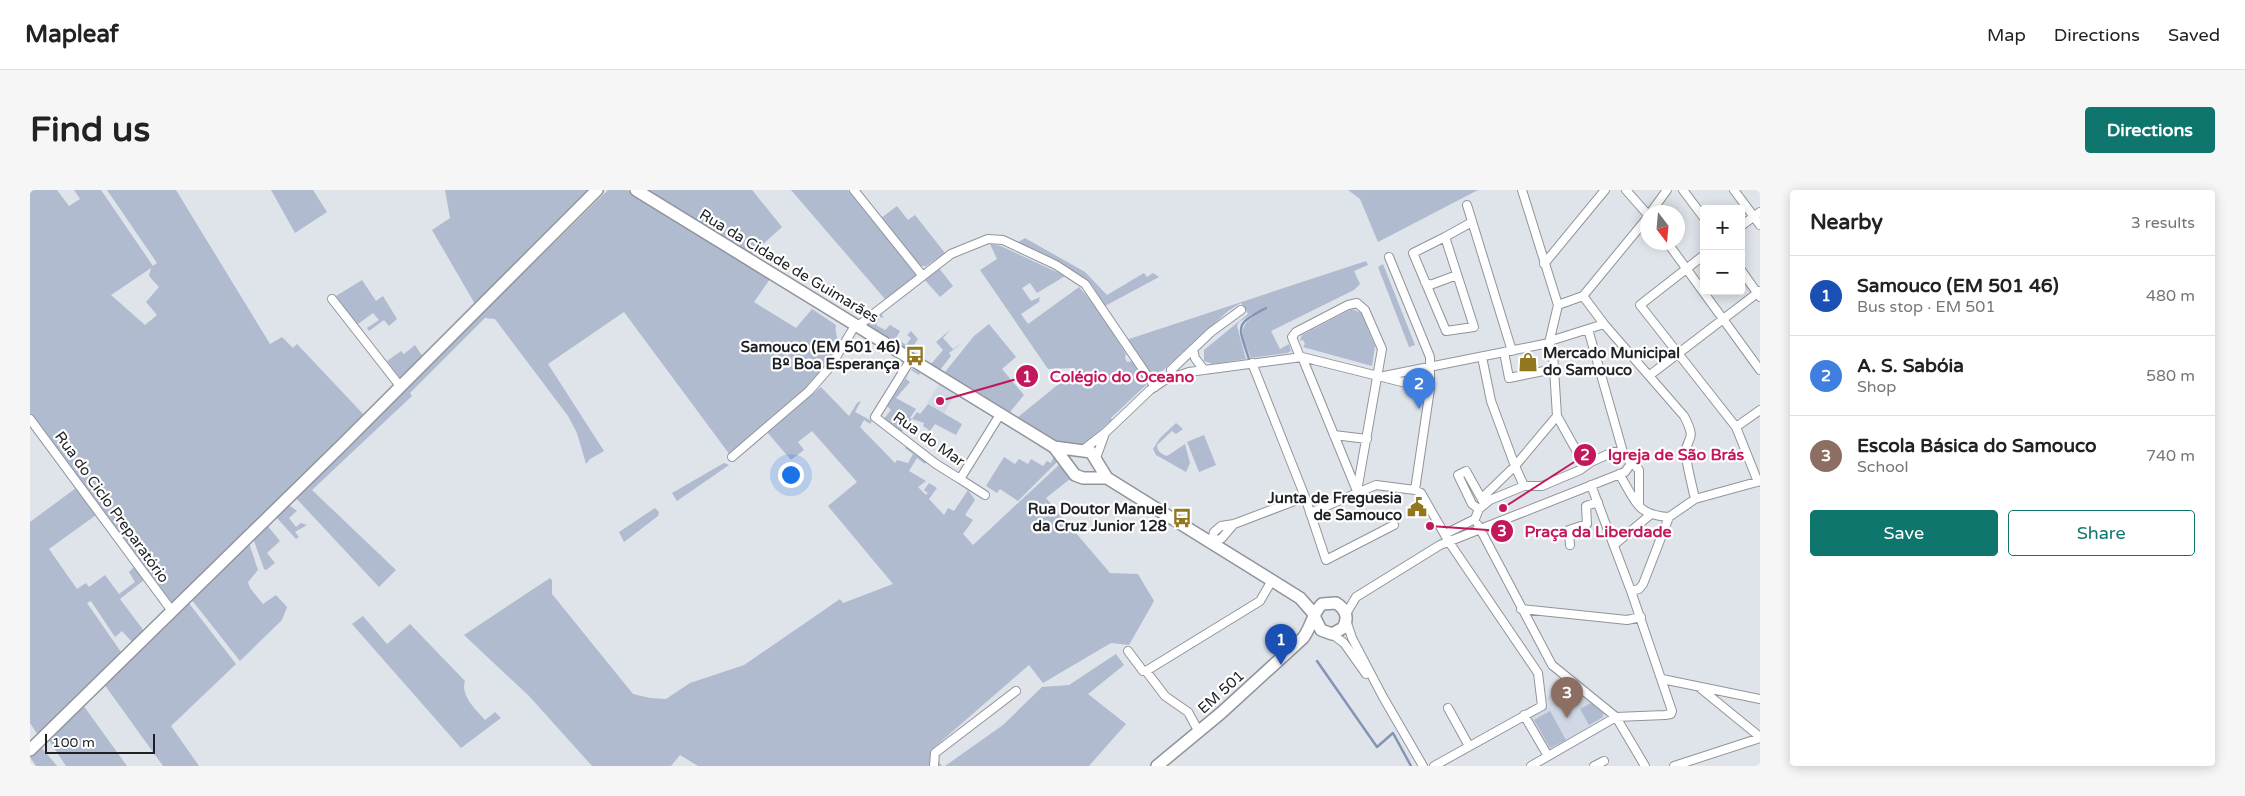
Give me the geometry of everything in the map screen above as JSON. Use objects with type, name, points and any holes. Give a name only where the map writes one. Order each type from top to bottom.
[{"type":"main road","points":[[30,750],[597,190]]},
{"type":"main road","name":"Rua da Cidade de Guimarães","points":[[636,190],[1054,447]]},
{"type":"main road","points":[[1054,447],[1091,452],[1107,478],[1271,582],[1300,598],[1336,603],[1346,617],[1343,628],[1328,633],[1317,627],[1315,616],[1300,598]]},
{"type":"main road","points":[[1054,447],[1069,464],[1075,475],[1107,478]]},
{"type":"main road","points":[[1069,464],[1073,455],[1080,450]]},
{"type":"main road","points":[[1087,477],[1094,472],[1096,459]]},
{"type":"main road","name":"EM 501","points":[[1158,766],[1199,732],[1302,638],[1319,607],[1326,603]]},
{"type":"main road","name":"EM 501","points":[[1302,638],[1328,633]]},
{"type":"street","points":[[854,190],[922,274]]},
{"type":"street","points":[[1522,190],[1558,304],[1549,342],[1553,353],[1557,416],[1585,466]]},
{"type":"street","points":[[1544,264],[1605,190]]},
{"type":"street","points":[[1626,190],[1640,207]]},
{"type":"street","points":[[1656,205],[1667,190]]},
{"type":"street","points":[[1683,190],[1700,213]]},
{"type":"street","points":[[1734,190],[1757,214],[1760,225]]},
{"type":"street","points":[[1467,205],[1508,351],[1510,378],[1554,369]]},
{"type":"street","points":[[1745,223],[1757,214]]},
{"type":"street","points":[[1445,237],[1474,326],[1446,331],[1413,253],[1472,222]]},
{"type":"street","points":[[1558,304],[1583,296],[1640,226]]},
{"type":"street","points":[[732,457],[809,392],[830,367],[858,325],[922,274],[951,254],[972,244],[996,239],[1011,243],[1056,265],[1085,284],[1155,386]]},
{"type":"street","points":[[1673,250],[1760,370]]},
{"type":"street","points":[[1389,257],[1427,350],[1430,366],[1430,389],[1415,490]]},
{"type":"street","points":[[1632,590],[1642,584],[1669,517],[1695,499],[1759,481],[1736,427],[1640,305],[1700,258]]},
{"type":"street","points":[[1425,282],[1430,285],[1457,275]]},
{"type":"street","points":[[1650,375],[1677,353],[1759,294],[1745,275]]},
{"type":"street","points":[[1583,296],[1604,324],[1684,416],[1692,430],[1686,454],[1695,499]]},
{"type":"street","points":[[332,299],[400,386]]},
{"type":"street","points":[[1357,303],[1365,310],[1382,349],[1379,376],[1357,492],[1292,337],[1296,332],[1348,305],[1357,303]]},
{"type":"street","points":[[1173,376],[1171,370],[1193,349],[1241,310]]},
{"type":"street","points":[[1379,376],[1549,342],[1604,324]]},
{"type":"street","points":[[1588,329],[1623,452],[1639,470],[1639,504]]},
{"type":"street","points":[[1193,349],[1195,358],[1204,370]]},
{"type":"street","points":[[1482,356],[1491,401],[1524,486]]},
{"type":"street","points":[[1080,450],[1106,432],[1155,386],[1173,376],[1204,370],[1301,357],[1430,389]]},
{"type":"street","name":"Rua do Mar","points":[[911,359],[875,417],[936,464],[960,479],[1001,413]]},
{"type":"street","points":[[1252,363],[1310,512],[1326,560],[1394,525]]},
{"type":"street","points":[[1736,427],[1760,410]]},
{"type":"street","points":[[1445,534],[1475,519],[1482,506],[1484,496],[1515,466],[1557,416]]},
{"type":"street","name":"Rua do Ciclo Preparatório","points":[[30,418],[172,611]]},
{"type":"street","points":[[1096,459],[1101,440],[1106,432]]},
{"type":"street","points":[[1334,435],[1366,440]]},
{"type":"street","points":[[1482,506],[1524,486],[1542,486],[1614,452],[1623,452]]},
{"type":"street","points":[[1423,766],[1382,697],[1352,638],[1346,617],[1349,606],[1362,593],[1449,542],[1619,474],[1628,468],[1630,460]]},
{"type":"street","points":[[1619,474],[1642,510],[1650,516],[1669,517]]},
{"type":"street","points":[[960,479],[985,495]]},
{"type":"street","points":[[1310,512],[1376,485],[1415,490],[1424,496],[1449,542],[1538,673],[1542,706],[1434,766]]},
{"type":"street","points":[[1531,766],[1616,717],[1671,714],[1672,711],[1632,590],[1592,485]]},
{"type":"street","points":[[1211,544],[1217,529],[1304,497]]},
{"type":"street","points":[[1570,545],[1569,530],[1587,524],[1586,506],[1598,502]]},
{"type":"street","points":[[1614,545],[1650,516]]},
{"type":"street","points":[[1475,519],[1552,665],[1616,717],[1645,766]]},
{"type":"street","points":[[1146,671],[1260,602],[1271,582]]},
{"type":"street","points":[[1521,609],[1627,620],[1641,618]]},
{"type":"street","points":[[1328,633],[1344,643],[1382,697]]},
{"type":"street","points":[[1128,651],[1143,671],[1146,671],[1164,696],[1188,712],[1199,732]]},
{"type":"street","points":[[1533,668],[1548,659]]},
{"type":"street","points":[[1662,680],[1760,698]]},
{"type":"street","points":[[1698,686],[1760,738]]},
{"type":"street","points":[[934,766],[934,754],[1016,691]]},
{"type":"street","points":[[1448,708],[1469,746]]},
{"type":"street","points":[[1524,715],[1548,756]]},
{"type":"street","points":[[1674,766],[1760,738]]},
{"type":"street","points":[[1594,766],[1604,761]]},
{"type":"shaded area","points":[[30,190],[57,190],[69,206],[80,199],[74,190],[101,190],[153,266],[157,263],[107,190],[176,190],[270,344],[282,337],[293,348],[297,344],[364,415],[177,601],[172,602],[166,598],[30,414]],"holes":[[[151,268],[149,276],[159,287],[146,302],[157,315],[145,325],[111,295]]]},
{"type":"shaded area","points":[[271,190],[313,190],[327,212],[295,233]]},
{"type":"shaded area","points":[[445,190],[592,190],[475,304],[432,230],[450,218]]},
{"type":"shaded area","points":[[608,190],[627,190],[657,209],[660,207],[770,279],[754,302],[796,328],[812,309],[836,325],[838,346],[814,381],[730,455],[624,312],[548,364],[604,451],[590,459],[586,464],[577,433],[568,416],[495,319],[485,318],[410,393],[412,396],[312,490],[396,570],[379,587],[295,497]]},
{"type":"shaded area","points":[[644,190],[752,190],[782,227],[751,255]]},
{"type":"shaded area","points":[[791,190],[848,190],[916,271],[916,276],[885,299]]},
{"type":"shaded area","points":[[1348,190],[1478,190],[1378,242],[1360,199]]},
{"type":"shaded area","points":[[897,206],[908,220],[915,215],[945,253],[926,266],[920,266],[881,218]]},
{"type":"shaded area","points":[[1025,238],[1085,272],[1107,295],[1144,273],[1147,277],[1153,273],[1159,277],[1105,306],[1092,285],[1080,276],[1017,243]]},
{"type":"shaded area","points":[[990,244],[1001,246],[1065,276],[1037,293],[1030,283],[1022,288],[1031,301],[1040,297],[1039,302],[1021,314],[1028,324],[1079,287],[1096,306],[1126,354],[1127,362],[1132,361],[1147,381],[1146,385],[1111,418],[1112,420],[1081,446],[1056,443],[1018,417],[1076,370],[1074,368],[1048,369],[980,270],[997,259]]},
{"type":"shaded area","points":[[1366,261],[1368,265],[1354,271],[1360,284],[1354,290],[1271,331],[1280,349],[1289,344],[1291,351],[1287,353],[1251,358],[1244,341],[1243,331],[1244,326],[1253,317],[1252,314],[1239,322],[1237,326],[1246,359],[1213,364],[1204,361],[1204,350],[1248,314],[1241,303],[1228,311],[1156,377],[1148,373],[1126,340]]},
{"type":"shaded area","points":[[1383,264],[1415,345],[1409,347],[1378,267]]},
{"type":"shaded area","points":[[939,268],[953,286],[940,297],[924,279]]},
{"type":"shaded area","points":[[362,280],[376,301],[383,296],[397,319],[389,326],[384,320],[369,331],[367,328],[379,320],[373,313],[358,324],[363,331],[360,330],[336,296]]},
{"type":"shaded area","points":[[1352,309],[1361,313],[1375,346],[1372,366],[1303,347],[1305,344],[1303,340],[1300,341],[1302,335]]},
{"type":"shaded area","points":[[881,314],[884,318],[880,317],[876,325],[885,330],[890,325],[900,331],[896,338],[906,345],[911,338],[907,335],[911,331],[918,339],[910,351],[866,324]]},
{"type":"shaded area","points":[[989,324],[1016,357],[1002,369],[1024,395],[1010,412],[945,372],[974,336]]},
{"type":"shaded area","points":[[951,329],[943,338],[953,349],[962,343],[949,353],[951,356],[940,370],[931,364],[943,350],[936,342]]},
{"type":"shaded area","points":[[415,345],[423,357],[401,380],[387,361],[401,351],[404,354]]},
{"type":"shaded area","points":[[912,369],[920,373],[919,375]]},
{"type":"shaded area","points":[[909,373],[906,379],[910,382],[896,398],[916,409],[910,418],[912,419],[901,433],[883,420],[891,410],[887,406]]},
{"type":"shaded area","points":[[939,384],[955,394],[944,413],[927,403]]},
{"type":"shaded area","points":[[821,387],[849,416],[857,403],[861,401],[855,412],[872,421],[870,424],[864,420],[860,427],[895,463],[897,460],[908,463],[913,454],[905,448],[906,446],[926,462],[925,464],[917,458],[909,471],[926,481],[918,487],[926,495],[928,493],[924,490],[929,483],[937,488],[929,499],[944,515],[948,508],[954,511],[968,490],[975,500],[965,515],[973,520],[963,534],[973,545],[1061,463],[1070,479],[1046,498],[1110,573],[1138,574],[1154,601],[1129,645],[1111,643],[1043,683],[1029,665],[930,751],[942,766],[698,766],[680,755],[671,766],[592,766],[529,696],[464,635],[550,578],[552,580],[552,594],[633,694],[666,699],[690,683],[744,665],[840,599],[843,603],[893,584],[828,506],[857,482],[812,431],[798,442],[804,450],[791,460],[767,432]]},
{"type":"shaded area","points":[[928,404],[962,424],[956,435],[935,424],[930,431],[923,426],[924,423],[912,419],[917,412],[920,414]]},
{"type":"shaded area","points":[[1176,423],[1183,429],[1176,434],[1172,431],[1157,447],[1160,452],[1167,456],[1185,444],[1190,463],[1186,472],[1156,455],[1153,449],[1160,438]]},
{"type":"shaded area","points":[[1204,435],[1216,465],[1199,472],[1187,442]]},
{"type":"shaded area","points":[[1030,440],[1060,459],[1018,501],[1000,489],[997,493],[986,486],[1004,457],[1015,464],[1019,459],[1028,464],[1031,459],[1043,466],[1047,461],[1051,463],[1054,456]]},
{"type":"shaded area","points":[[724,463],[729,465],[677,501],[672,493]]},
{"type":"shaded area","points":[[76,488],[96,515],[49,549],[77,589],[86,583],[89,587],[105,575],[119,594],[135,582],[129,572],[134,567],[144,580],[120,599],[144,631],[132,642],[122,631],[115,637],[91,601],[87,603],[121,652],[38,735],[30,723],[30,522]]},
{"type":"shaded area","points":[[289,505],[297,511],[289,518],[296,527],[301,523],[307,525],[295,532],[299,537],[296,539],[276,517]]},
{"type":"shaded area","points":[[655,508],[659,512],[658,516],[624,542],[619,532]]},
{"type":"shaded area","points":[[267,525],[280,541],[267,553],[275,563],[266,570],[253,538]]},
{"type":"shaded area","points":[[249,543],[258,570],[248,582],[250,588],[263,604],[276,595],[287,607],[282,620],[240,661],[191,599]]},
{"type":"shaded area","points":[[188,602],[236,664],[171,726],[199,766],[163,766],[104,684]]},
{"type":"shaded area","points":[[363,616],[387,644],[410,624],[465,681],[464,686],[467,697],[485,720],[495,712],[501,718],[461,748],[352,624]]},
{"type":"shaded area","points":[[1116,654],[1124,665],[1088,694],[1126,724],[1089,766],[945,766],[1003,725],[1042,687],[1069,685]]},
{"type":"shaded area","points":[[1568,685],[1605,712],[1604,717],[1549,751],[1531,718],[1549,707],[1547,697]]},
{"type":"shaded area","points":[[1591,703],[1603,713],[1603,717],[1589,725],[1580,709]]},
{"type":"shaded area","points":[[83,705],[127,766],[66,766],[48,739]]},
{"type":"shaded area","points":[[1550,711],[1566,740],[1550,748],[1534,720]]},
{"type":"shaded area","points":[[41,747],[57,766],[36,766],[30,757]]},
{"type":"waterway","points":[[1249,359],[1241,327],[1248,318],[1266,308]]},
{"type":"waterway","points":[[1317,661],[1377,747],[1393,733],[1411,766]]},
{"type":"place","name":"Samouco (EM 501 46) Bº Boa Esperança","points":[[915,356]]},
{"type":"place","name":"Mercado Municipal do Samouco","points":[[1528,362]]},
{"type":"place","name":"Colégio do Oceano","points":[[940,401]]},
{"type":"place","name":"A. S. Sabóia","points":[[1419,409]]},
{"type":"place","name":"Junta de Freguesia de Samouco","points":[[1417,507]]},
{"type":"place","name":"Igreja de São Brás","points":[[1503,508]]},
{"type":"place","name":"Rua Doutor Manuel da Cruz Junior 128","points":[[1182,518]]},
{"type":"place","name":"Praça da Liberdade","points":[[1430,526]]},
{"type":"place","name":"Samouco (EM 501 46)","points":[[1281,665]]},
{"type":"place","name":"Escola Básica do Samouco","points":[[1567,718]]}]
